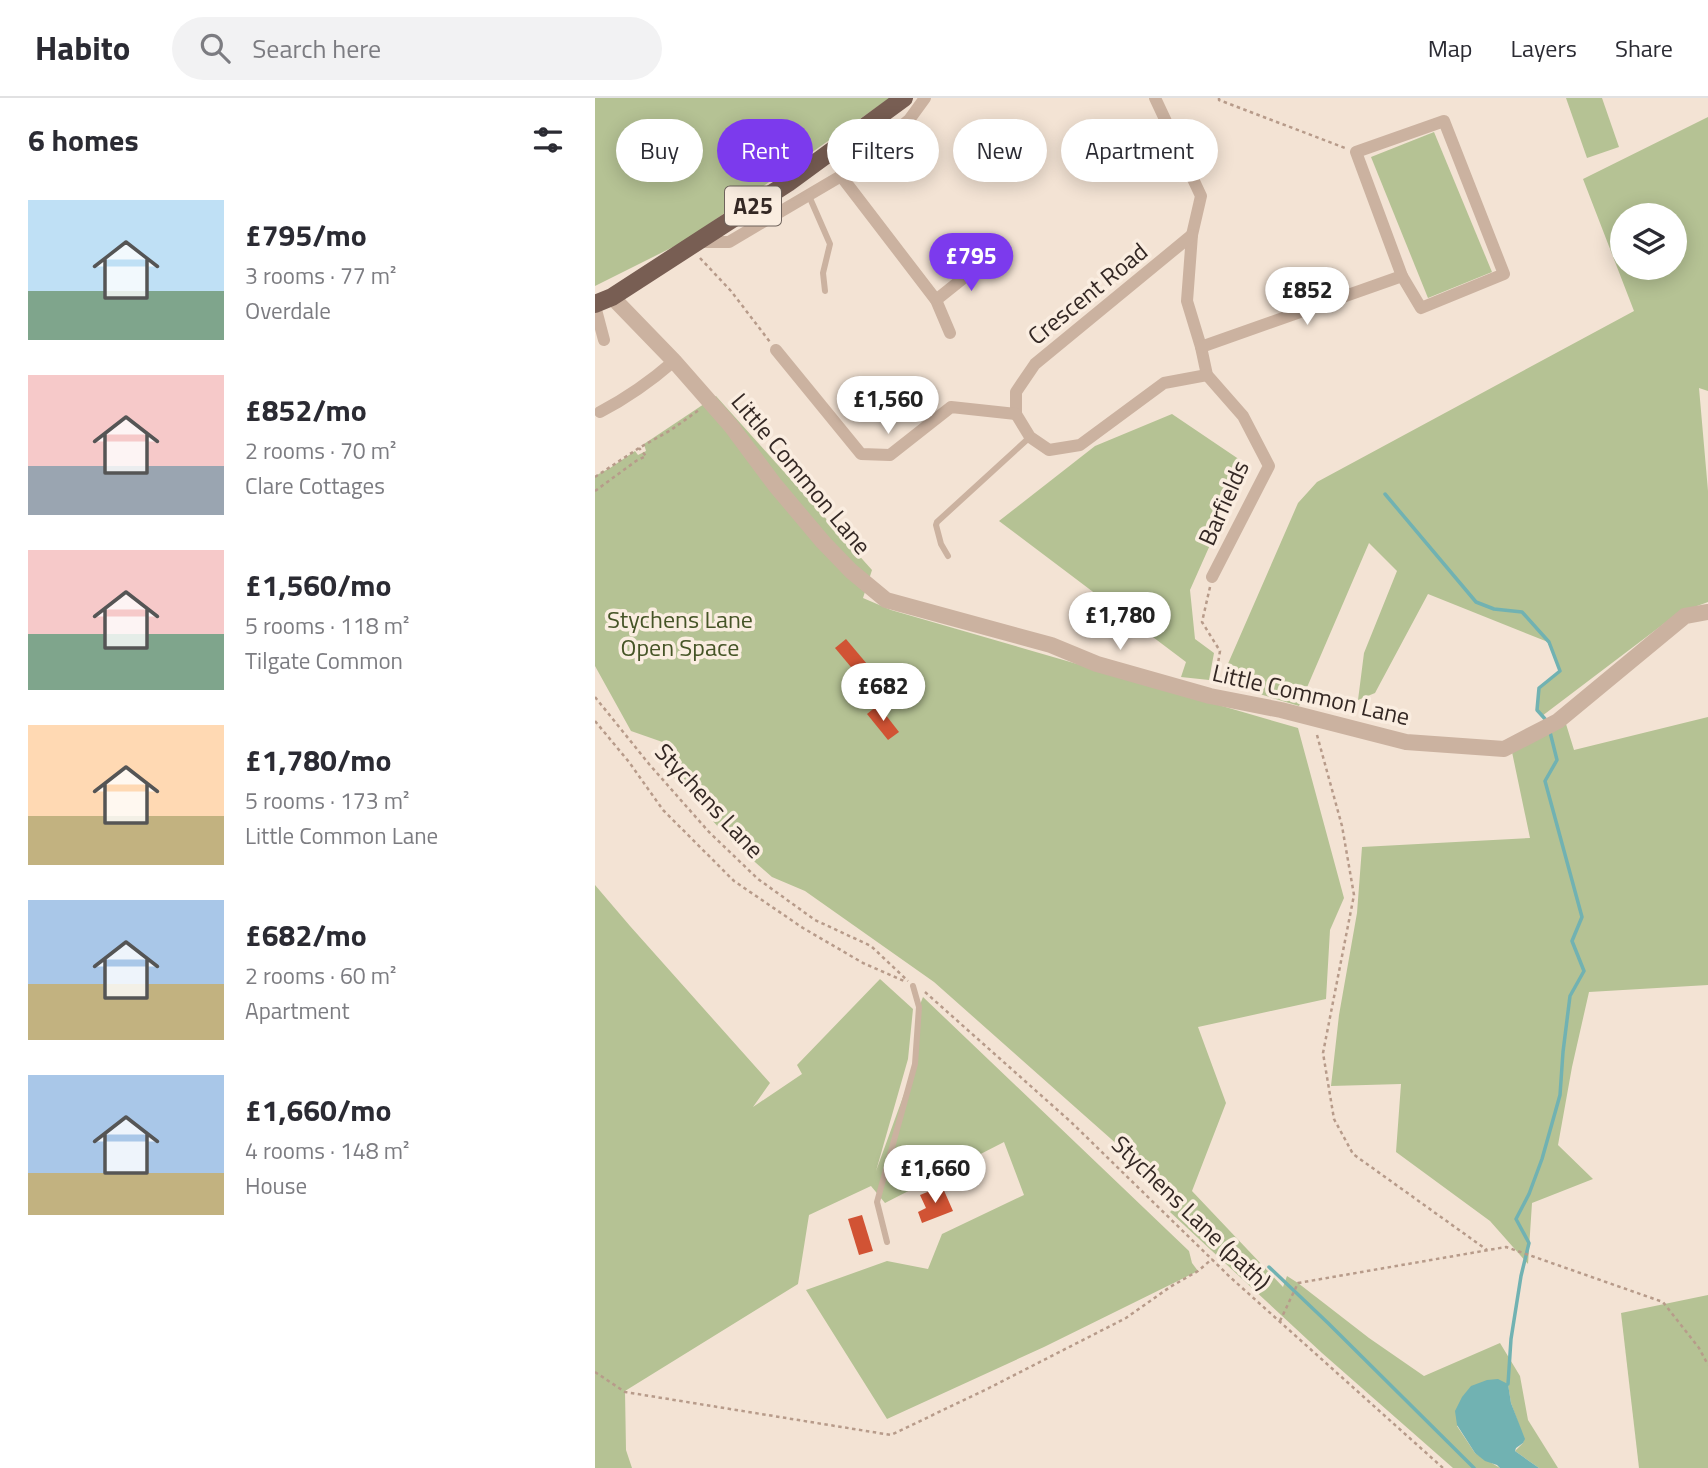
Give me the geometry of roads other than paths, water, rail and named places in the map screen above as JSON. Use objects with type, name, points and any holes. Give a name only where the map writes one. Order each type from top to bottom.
[{"type":"main road","name":"A25","points":[[595,305],[613,297],[788,183],[904,98]]},
{"type":"street","name":"A25","points":[[910,119],[925,98]]},
{"type":"street","name":"Barfields","points":[[1155,98],[1201,197],[1192,235],[1187,301],[1207,375],[1243,416],[1269,466],[1212,577]]},
{"type":"street","points":[[1444,121],[1504,274],[1421,308],[1402,276],[1356,152],[1444,121]]},
{"type":"street","name":"A25","points":[[695,245],[729,242],[831,182]]},
{"type":"street","points":[[846,182],[936,300],[950,333]]},
{"type":"street","name":"Crescent Road","points":[[1016,414],[1016,392],[1035,364],[1192,235]]},
{"type":"street","points":[[936,300],[986,260]]},
{"type":"street","points":[[1201,347],[1402,276]]},
{"type":"street","name":"Little Common Lane","points":[[613,297],[674,360],[731,425],[775,485],[823,542],[851,571],[886,600],[1051,645],[1097,664],[1210,696],[1313,718],[1406,742],[1504,748],[1558,721],[1685,616],[1708,612]]},
{"type":"street","points":[[595,305],[604,340]]},
{"type":"street","points":[[776,350],[861,454],[890,455],[951,407],[1016,414],[1030,437],[1049,450],[1080,445],[1164,383],[1207,375]]},
{"type":"street","points":[[600,412],[649,381],[674,360]]},
{"type":"lane","points":[[809,196],[830,244],[823,273],[825,291]]},
{"type":"lane","points":[[948,556],[941,544],[937,522],[1030,437]]},
{"type":"lane","points":[[887,1242],[877,1202],[915,1065],[919,1007],[913,986]]},
{"type":"water","points":[[1498,1379],[1508,1384],[1511,1403],[1525,1439],[1515,1451],[1539,1468],[1500,1468],[1485,1461],[1475,1453],[1457,1425],[1455,1411],[1471,1386]]},
{"type":"waterway","points":[[1385,494],[1476,602],[1494,609],[1522,612],[1549,642],[1560,671],[1539,688],[1537,710],[1546,720]]},
{"type":"waterway","points":[[1508,1384],[1511,1339],[1529,1243],[1516,1219],[1542,1159],[1560,1095],[1570,996],[1584,971],[1572,941],[1582,917],[1545,781],[1557,760],[1550,732]]},
{"type":"waterway","points":[[1269,1267],[1474,1468]]},
{"type":"park label","name":"Stychens Lane Open Space","points":[[680,634]]}]
